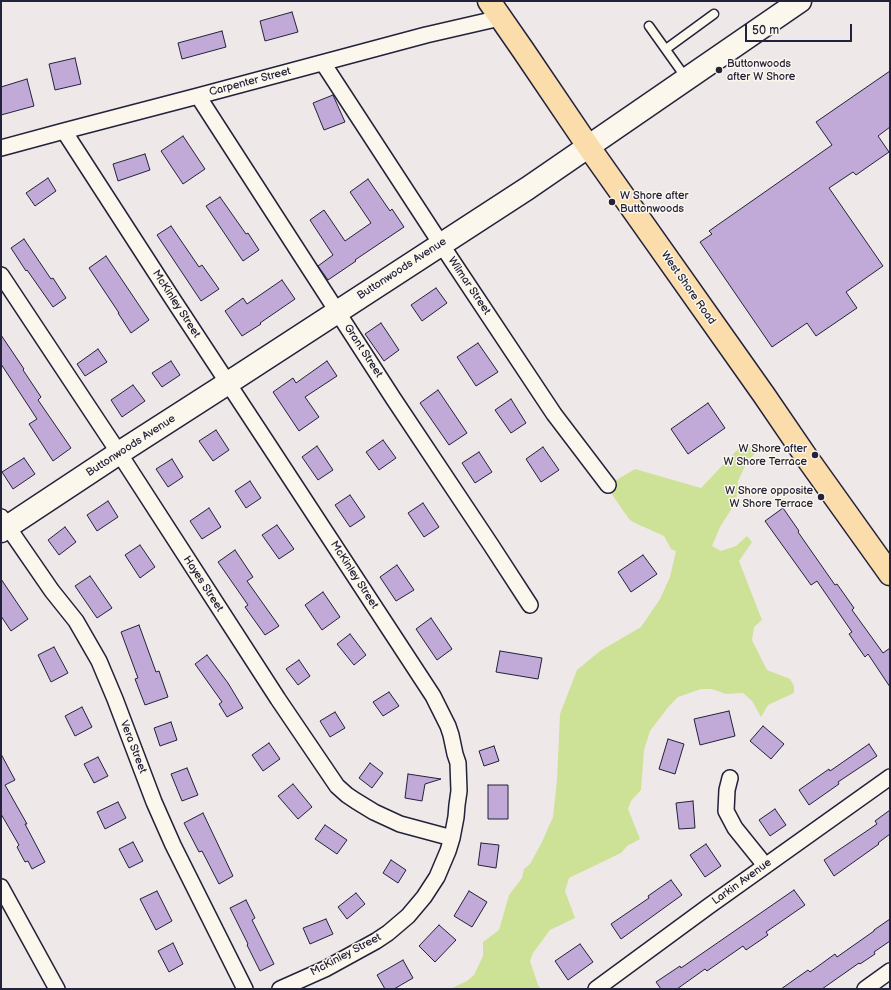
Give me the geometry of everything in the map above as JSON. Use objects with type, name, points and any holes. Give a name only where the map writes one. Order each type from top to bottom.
[{"type":"main road","name":"West Shore Road","points":[[495,9],[588,146],[890,574]]},
{"type":"street","name":"Buttonwoods Avenue","points":[[3,525],[119,453],[528,188],[800,1]]},
{"type":"street","name":"Carpenter Street","points":[[1,148],[64,130],[426,35],[495,9]]},
{"type":"street","name":"Wilmar Street","points":[[323,63],[554,414],[608,485]]},
{"type":"street","name":"Grant Street","points":[[198,96],[337,312],[530,605]]},
{"type":"street","name":"McKinley Street","points":[[64,130],[172,298],[429,690],[446,721],[451,735],[458,763],[459,791],[456,817],[448,851],[437,877],[424,897],[408,916],[376,941],[331,965],[280,989]]},
{"type":"street","name":"Hayes Street","points":[[1,275],[119,453],[269,686],[337,786],[347,795],[374,812],[400,824],[452,838]]},
{"type":"street","name":"Vera Street","points":[[3,525],[76,621],[99,661],[118,706],[154,802],[173,846],[245,989]]},
{"type":"street","name":"Larkin Avenue","points":[[596,989],[764,866],[890,777]]},
{"type":"street","points":[[730,778],[727,790],[726,811],[735,828],[764,866]]},
{"type":"street","points":[[1,887],[57,989]]},
{"type":"street","points":[[865,989],[890,971]]},
{"type":"lane","points":[[666,49],[714,14]]},
{"type":"lane","points":[[649,26],[687,79]]},
{"type":"green space","points":[[754,447],[756,452],[746,464],[738,481],[736,502],[720,527],[712,546],[721,551],[736,546],[747,536],[752,542],[739,561],[762,620],[754,627],[752,640],[767,670],[790,679],[794,686],[794,693],[768,705],[761,717],[752,701],[743,693],[726,694],[712,689],[701,689],[678,697],[669,706],[650,731],[644,750],[641,790],[631,801],[628,809],[640,839],[627,846],[621,853],[569,878],[565,891],[575,918],[550,930],[533,953],[530,961],[538,985],[541,989],[450,989],[467,981],[474,975],[483,956],[483,942],[499,930],[509,895],[522,878],[524,869],[530,864],[553,817],[557,780],[560,714],[577,670],[600,651],[641,627],[660,599],[670,577],[676,551],[671,549],[664,536],[629,519],[613,496],[608,485],[635,469],[701,488],[738,449]]},
{"type":"building","points":[[292,12],[298,32],[265,41],[260,21]]},
{"type":"building","points":[[222,31],[226,47],[182,59],[178,43]]},
{"type":"building","points":[[75,58],[81,84],[55,90],[49,64]]},
{"type":"building","points":[[890,71],[890,127],[878,136],[889,152],[856,175],[853,172],[829,188],[883,266],[846,292],[857,308],[816,336],[807,323],[772,347],[700,242],[712,234],[709,231],[832,145],[816,122]]},
{"type":"building","points":[[27,79],[34,106],[1,115],[1,87]]},
{"type":"building","points":[[333,95],[345,122],[324,130],[313,103]]},
{"type":"building","points":[[183,136],[205,169],[183,184],[161,151]]},
{"type":"building","points":[[145,154],[150,170],[118,181],[113,164]]},
{"type":"building","points":[[48,178],[56,191],[35,206],[26,193]]},
{"type":"building","points":[[368,179],[390,211],[392,209],[404,227],[328,280],[318,266],[333,255],[310,220],[324,210],[345,241],[371,223],[350,192]]},
{"type":"building","points":[[220,197],[246,234],[248,233],[259,250],[243,261],[206,206]]},
{"type":"building","points":[[171,226],[199,267],[202,265],[219,289],[201,301],[157,235]]},
{"type":"building","points":[[24,239],[51,279],[53,278],[66,298],[53,307],[11,248]]},
{"type":"building","points":[[106,256],[149,320],[131,333],[89,268]]},
{"type":"building","points":[[282,280],[295,299],[242,336],[225,311],[243,298],[247,304]]},
{"type":"building","points":[[436,288],[447,303],[422,321],[411,305]]},
{"type":"building","points":[[381,323],[399,350],[384,361],[365,334]]},
{"type":"building","points":[[1,335],[41,397],[38,400],[71,448],[53,461],[29,424],[37,419],[1,364]]},
{"type":"building","points":[[478,343],[498,372],[476,386],[457,357]]},
{"type":"building","points":[[98,349],[107,362],[85,376],[77,364]]},
{"type":"building","points":[[171,361],[180,375],[162,387],[152,373]]},
{"type":"building","points":[[327,361],[337,376],[305,397],[319,417],[299,431],[273,392],[293,378],[296,383]]},
{"type":"building","points":[[133,385],[145,401],[122,417],[111,400]]},
{"type":"building","points":[[438,390],[467,433],[449,445],[420,403]]},
{"type":"building","points":[[511,399],[526,423],[511,433],[495,410]]},
{"type":"building","points":[[708,403],[725,428],[688,454],[671,429]]},
{"type":"building","points":[[216,430],[229,450],[213,461],[199,441]]},
{"type":"building","points":[[383,440],[396,458],[379,470],[366,452]]},
{"type":"building","points":[[317,446],[333,470],[318,480],[302,457]]},
{"type":"building","points":[[543,447],[559,470],[541,482],[526,459]]},
{"type":"building","points":[[479,452],[492,472],[475,483],[462,463]]},
{"type":"building","points":[[24,458],[35,474],[13,489],[2,472]]},
{"type":"building","points":[[172,459],[183,477],[168,487],[156,469]]},
{"type":"building","points":[[250,481],[261,498],[246,508],[235,491]]},
{"type":"building","points":[[350,495],[365,517],[350,527],[335,505]]},
{"type":"building","points":[[108,501],[118,517],[97,531],[87,515]]},
{"type":"building","points":[[423,503],[439,527],[424,537],[408,513]]},
{"type":"building","points":[[209,508],[221,527],[202,539],[190,521]]},
{"type":"building","points":[[783,508],[835,585],[837,584],[854,608],[852,610],[883,653],[890,648],[890,687],[868,654],[865,657],[849,634],[852,632],[817,581],[811,585],[765,521]]},
{"type":"building","points":[[277,525],[294,549],[279,559],[262,535]]},
{"type":"building","points":[[65,527],[76,542],[59,555],[48,540]]},
{"type":"building","points":[[140,545],[155,567],[140,578],[125,555]]},
{"type":"building","points":[[235,550],[253,577],[247,581],[279,626],[265,635],[245,607],[248,605],[218,562]]},
{"type":"building","points":[[643,555],[657,574],[631,592],[618,572]]},
{"type":"building","points":[[397,565],[414,590],[396,601],[380,577]]},
{"type":"building","points":[[90,576],[112,608],[97,618],[75,586]]},
{"type":"building","points":[[1,579],[28,619],[11,631],[1,616]]},
{"type":"building","points":[[323,592],[340,617],[322,630],[305,605]]},
{"type":"building","points":[[431,618],[452,649],[437,660],[416,629]]},
{"type":"building","points":[[139,625],[156,672],[159,671],[168,697],[145,705],[135,679],[138,678],[121,632]]},
{"type":"building","points":[[350,634],[366,655],[354,665],[337,644]]},
{"type":"building","points":[[54,647],[68,673],[51,682],[38,655]]},
{"type":"building","points":[[500,651],[542,658],[538,679],[496,672]]},
{"type":"building","points":[[207,655],[228,683],[243,708],[227,717],[219,704],[222,702],[195,664]]},
{"type":"building","points":[[299,660],[310,676],[298,685],[286,669]]},
{"type":"building","points":[[389,692],[399,706],[383,716],[373,702]]},
{"type":"building","points":[[82,707],[92,727],[75,736],[65,716]]},
{"type":"building","points":[[729,711],[735,736],[700,745],[694,719]]},
{"type":"building","points":[[335,712],[345,728],[330,737],[320,721]]},
{"type":"building","points":[[171,722],[177,740],[160,746],[154,728]]},
{"type":"building","points":[[763,726],[784,744],[771,759],[750,741]]},
{"type":"building","points":[[668,739],[684,744],[675,774],[659,769]]},
{"type":"building","points":[[269,743],[280,759],[263,771],[252,755]]},
{"type":"building","points":[[869,744],[877,756],[838,782],[839,784],[809,805],[799,790]]},
{"type":"building","points":[[494,746],[499,761],[484,766],[479,751]]},
{"type":"building","points":[[1,754],[15,780],[5,785],[27,824],[25,824],[45,862],[32,869],[28,861],[25,862],[17,847],[19,845],[1,814]]},
{"type":"building","points":[[98,757],[108,776],[94,783],[84,764]]},
{"type":"building","points":[[370,763],[383,773],[372,788],[359,778]]},
{"type":"building","points":[[187,768],[198,795],[182,801],[171,774]]},
{"type":"building","points":[[408,774],[441,779],[425,784],[422,801],[405,798]]},
{"type":"building","points":[[293,784],[312,807],[298,819],[278,796]]},
{"type":"building","points":[[488,785],[508,785],[508,819],[488,819]]},
{"type":"building","points":[[693,801],[695,828],[679,829],[676,803]]},
{"type":"building","points":[[118,802],[126,818],[105,829],[97,812]]},
{"type":"building","points":[[775,809],[786,825],[770,836],[759,820]]},
{"type":"building","points":[[890,810],[890,834],[878,843],[879,844],[834,876],[824,860],[877,824],[875,821]]},
{"type":"building","points":[[203,813],[233,876],[219,884],[202,851],[199,852],[184,823]]},
{"type":"building","points":[[325,825],[347,840],[337,854],[315,839]]},
{"type":"building","points":[[133,842],[143,861],[129,868],[119,849]]},
{"type":"building","points":[[481,843],[499,845],[496,868],[478,865]]},
{"type":"building","points":[[706,844],[721,866],[705,877],[690,855]]},
{"type":"building","points":[[391,860],[406,870],[398,883],[383,873]]},
{"type":"building","points":[[671,880],[682,895],[621,939],[611,924],[649,898],[648,896]]},
{"type":"building","points":[[794,890],[805,905],[766,932],[768,935],[746,950],[743,946],[707,971],[705,969],[677,989],[661,989],[656,982],[680,966],[681,968]]},
{"type":"building","points":[[157,891],[172,921],[156,930],[140,899]]},
{"type":"building","points":[[469,891],[487,902],[472,927],[454,916]]},
{"type":"building","points":[[356,893],[365,904],[347,919],[338,907]]},
{"type":"building","points":[[246,900],[255,918],[252,920],[274,964],[260,971],[230,908]]},
{"type":"building","points":[[326,919],[333,934],[310,944],[303,928]]},
{"type":"building","points":[[890,919],[890,941],[874,952],[875,954],[860,964],[859,963],[822,989],[781,989],[808,970],[810,972],[835,954],[837,957]]},
{"type":"building","points":[[439,925],[456,940],[435,962],[419,946]]},
{"type":"building","points":[[173,943],[183,964],[169,972],[158,951]]},
{"type":"building","points":[[580,944],[593,962],[568,980],[555,961]]},
{"type":"building","points":[[403,960],[413,978],[394,989],[385,989],[377,975]]},
{"type":"place","name":"Buttonwoods after W Shore","points":[[719,70]]},
{"type":"place","name":"W Shore after Buttonwoods","points":[[612,202]]},
{"type":"place","name":"W Shore after W Shore Terrace","points":[[815,455]]},
{"type":"place","name":"W Shore opposite W Shore Terrace","points":[[821,497]]}]
